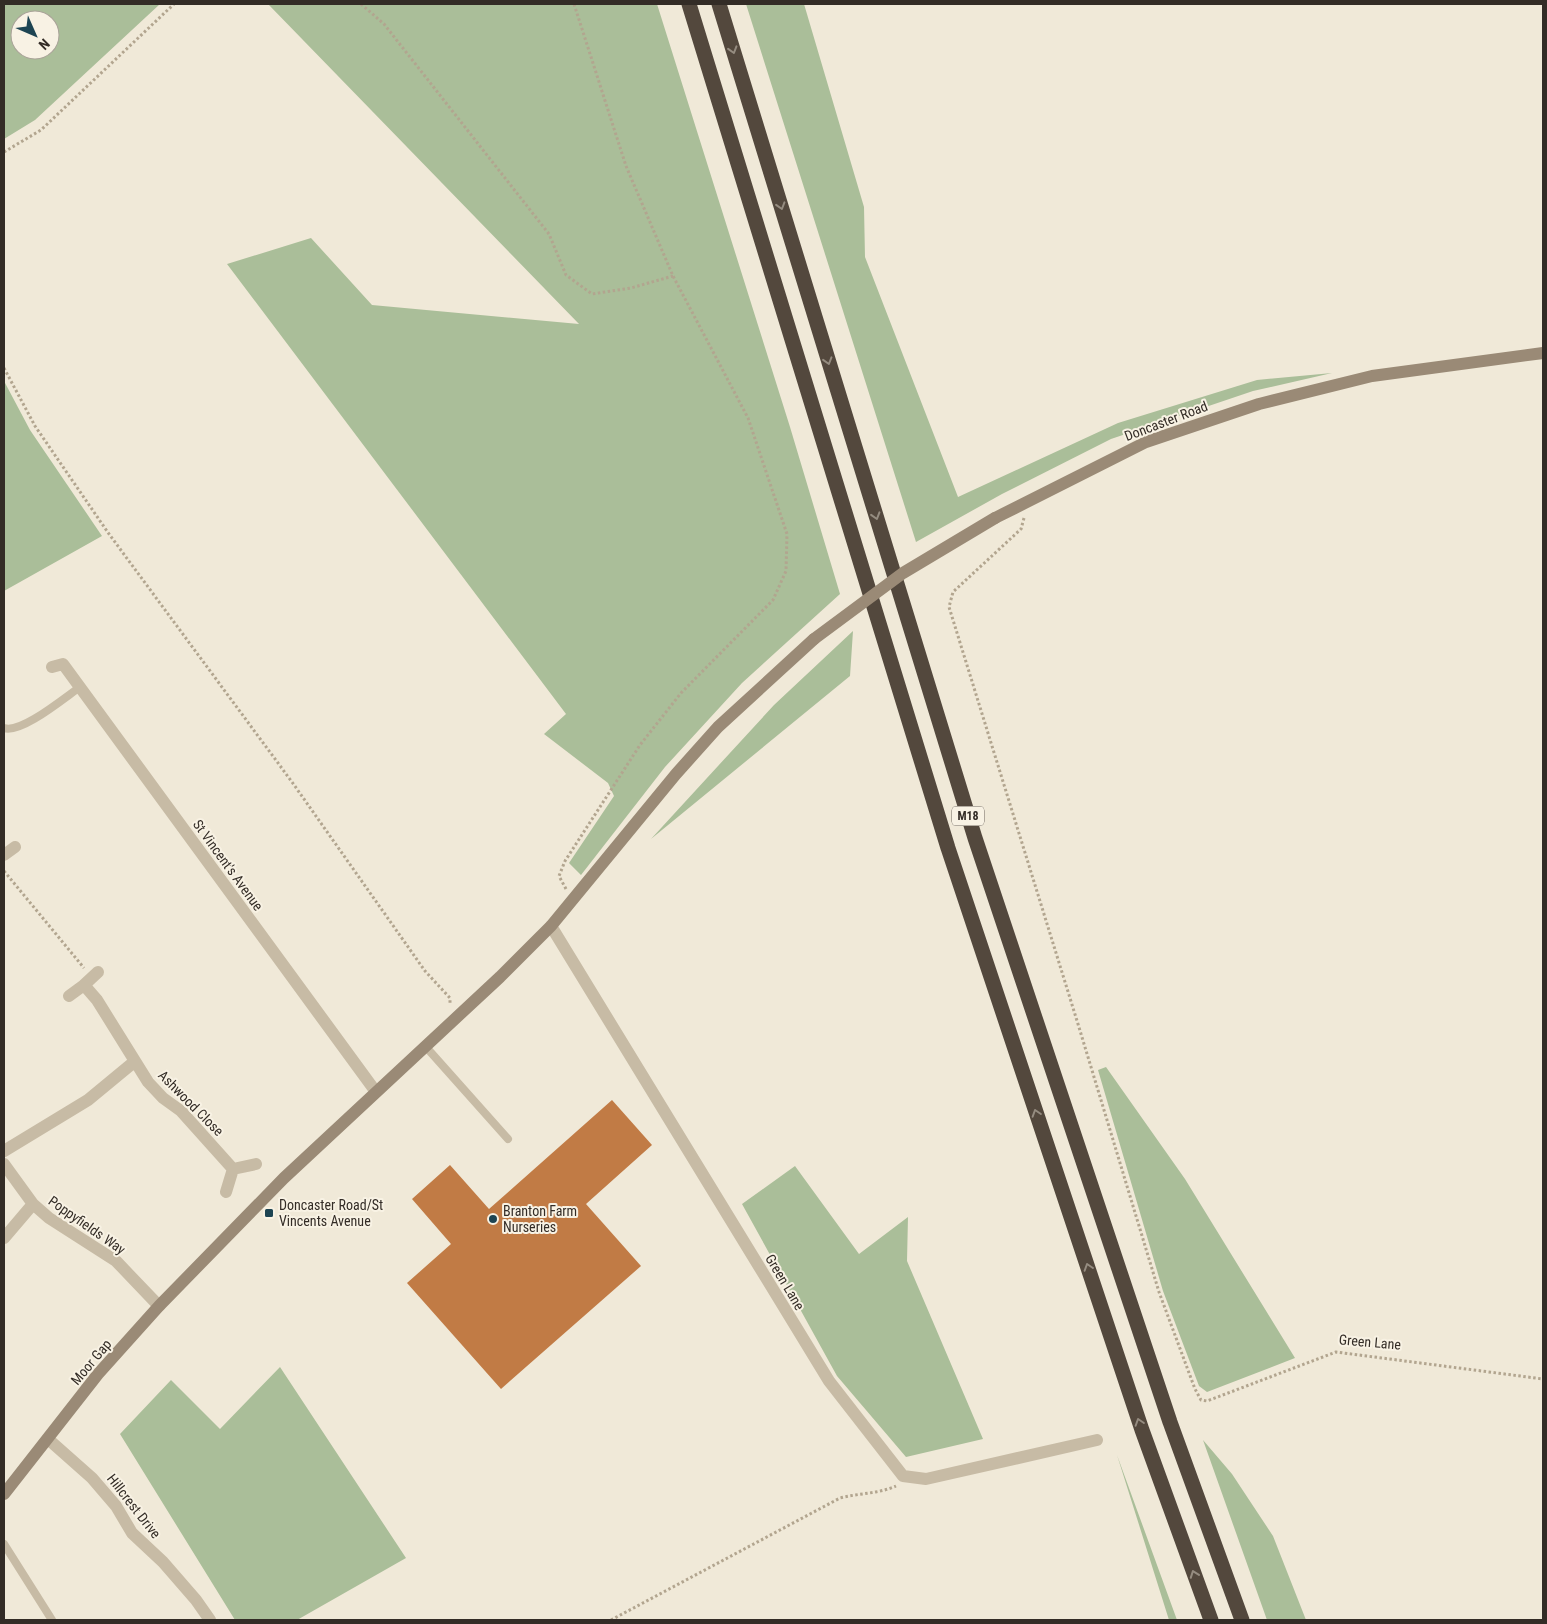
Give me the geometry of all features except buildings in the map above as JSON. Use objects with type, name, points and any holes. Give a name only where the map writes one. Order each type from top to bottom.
[{"type":"highway","name":"M18","points":[[689,4],[948,848],[1142,1430],[1211,1620]]},
{"type":"highway","name":"M18","points":[[719,4],[975,838],[1170,1422],[1242,1620]]},
{"type":"main road","name":"Doncaster Road","points":[[551,926],[676,774],[718,727],[814,639],[902,573],[995,518],[1146,442],[1259,404],[1372,376],[1543,353]]},
{"type":"main road","name":"Moor Gap","points":[[4,1494],[98,1374],[159,1306],[284,1178],[426,1047],[551,926]]},
{"type":"street","name":"St Vincent's Avenue","points":[[62,662],[376,1092]]},
{"type":"street","points":[[4,854],[15,847]]},
{"type":"street","name":"Green Lane","points":[[551,926],[829,1382],[903,1476]]},
{"type":"street","points":[[69,996],[91,978]]},
{"type":"street","name":"Ashwood Close","points":[[91,978],[96,1000],[134,1062],[154,1090],[181,1111],[233,1169]]},
{"type":"street","points":[[4,1151],[81,1104],[134,1062]]},
{"type":"street","name":"Poppyfields Way","points":[[4,1164],[33,1204],[49,1218],[116,1261],[159,1306]]},
{"type":"street","points":[[226,1192],[233,1169],[256,1164]]},
{"type":"street","points":[[4,1238],[33,1204]]},
{"type":"street","name":"Hillcrest Drive","points":[[48,1439],[92,1478],[116,1506],[132,1533],[163,1562],[196,1600],[210,1620]]},
{"type":"street","points":[[903,1476],[926,1479],[1097,1440]]},
{"type":"lane","points":[[4,728],[17,728],[28,723],[80,687]]},
{"type":"lane","points":[[426,1047],[508,1139]]},
{"type":"lane","points":[[4,1544],[52,1620]]},
{"type":"path","points":[[4,152],[41,130],[174,4]]},
{"type":"path","points":[[360,4],[384,24],[549,234],[566,275],[592,294],[631,288],[673,276]]},
{"type":"path","points":[[572,900],[559,876],[565,861],[640,745],[681,692],[773,600],[786,571],[787,534],[748,418],[673,276],[626,166],[574,4]]},
{"type":"path","points":[[4,368],[35,426],[109,534],[292,782],[425,971],[450,998],[450,1006]]},
{"type":"path","name":"Green Lane","points":[[1019,506],[1025,519],[1022,529],[953,592],[949,607],[1078,1024],[1158,1292],[1195,1389],[1201,1400],[1207,1402],[1336,1352],[1543,1379]]},
{"type":"path","points":[[4,871],[91,978]]},
{"type":"path","points":[[611,1620],[840,1498],[866,1492],[880,1493],[896,1486],[903,1476]]},
{"type":"green space","points":[[4,4],[160,4],[35,120],[4,139]]},
{"type":"green space","points":[[268,4],[657,4],[790,427],[840,594],[742,683],[665,767],[581,875],[569,863],[614,796],[608,783],[544,734],[566,714],[227,264],[311,238],[372,305],[579,324]]},
{"type":"green space","points":[[746,4],[804,4],[864,207],[865,257],[958,497],[1118,423],[1257,380],[1332,373],[1253,391],[1111,439],[1002,494],[916,542]]},
{"type":"green space","points":[[4,381],[30,430],[102,536],[4,591]]},
{"type":"green space","points":[[853,631],[850,676],[651,839],[774,705]]},
{"type":"green space","points":[[1106,1067],[1185,1179],[1295,1358],[1207,1392],[1199,1386],[1163,1291],[1098,1070]]},
{"type":"green space","points":[[795,1166],[859,1254],[908,1217],[907,1261],[983,1439],[906,1457],[837,1376],[742,1204]]},
{"type":"green space","points":[[280,1367],[406,1558],[297,1620],[235,1620],[120,1434],[171,1380],[220,1429]]},
{"type":"green space","points":[[1203,1440],[1232,1474],[1273,1536],[1306,1620],[1267,1620]]},
{"type":"green space","points":[[1117,1455],[1177,1620],[1169,1620]]},
{"type":"place","name":"Doncaster Road/St Vincents Avenue","points":[[269,1213]]},
{"type":"place","name":"Branton Farm Nurseries","points":[[493,1219]]}]
